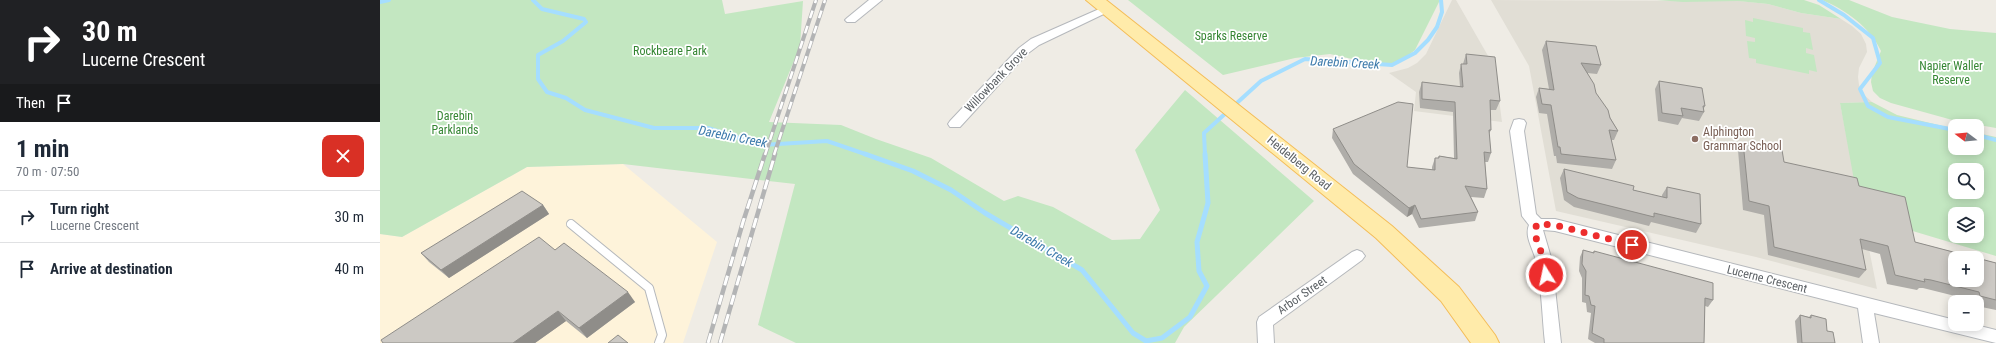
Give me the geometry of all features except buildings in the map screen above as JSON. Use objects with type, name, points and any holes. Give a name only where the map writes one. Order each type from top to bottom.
[{"type":"main road","name":"Heidelberg Road","points":[[1100,5],[1194,78],[1389,237],[1450,294],[1486,343]]},
{"type":"street","points":[[851,20],[876,0]]},
{"type":"street","name":"Willowbank Grove","points":[[955,124],[1023,51],[1035,42],[1100,5]]},
{"type":"street","points":[[1520,123],[1517,131],[1529,216],[1537,224],[1535,229],[1537,241],[1544,261],[1553,343]]},
{"type":"street","name":"Lucerne Crescent","points":[[1537,224],[1555,225],[1996,337]]},
{"type":"street","name":"Arbor Street","points":[[1266,343],[1265,322],[1357,256]]},
{"type":"street","points":[[1865,304],[1871,343]]},
{"type":"lane","points":[[571,224],[649,288],[662,335],[659,343]]},
{"type":"shaded area","points":[[1452,0],[1456,0],[1495,68],[1502,122],[1414,111],[1416,92],[1389,73],[1408,68],[1417,63],[1426,54]]},
{"type":"shaded area","name":"Alphington Grammar School","points":[[1491,0],[1739,1],[1768,4],[1801,13],[1841,19],[1852,26],[1861,34],[1866,44],[1867,52],[1859,68],[1858,77],[1859,85],[1863,94],[1872,102],[1840,103],[1877,289],[1756,257],[1556,211],[1529,66]]},
{"type":"shaded area","points":[[623,164],[717,242],[683,343],[380,343],[380,234],[402,237],[527,167]]},
{"type":"green space","points":[[380,0],[722,0],[725,14],[803,1],[800,46],[769,122],[841,125],[931,158],[1004,201],[1018,196],[1053,207],[1112,240],[1140,239],[1160,210],[1135,150],[1185,90],[1314,201],[1184,327],[1175,343],[796,343],[758,325],[795,184],[623,164],[527,167],[402,237],[380,234]]},
{"type":"green space","name":"Sparks Reserve","points":[[1128,0],[1440,0],[1415,50],[1401,61],[1390,65],[1379,65],[1330,54],[1295,58],[1223,75]]},
{"type":"green space","points":[[1657,0],[1804,0],[1819,5],[1841,19],[1801,13],[1768,4],[1738,1],[1683,2]]},
{"type":"green space","name":"Napier Waller Reserve","points":[[1822,0],[1849,0],[1892,17],[1950,29],[1996,33],[1996,128],[1984,126],[1984,119],[1949,119],[1891,103],[1880,98],[1873,91],[1871,82],[1872,73],[1881,51],[1871,34],[1864,27],[1848,14]]},
{"type":"green space","points":[[1753,18],[1803,28],[1803,32],[1810,33],[1813,50],[1806,48],[1806,53],[1814,55],[1817,72],[1809,70],[1809,74],[1756,63],[1756,59],[1749,58],[1747,41],[1755,42],[1755,38],[1746,36],[1745,20],[1753,22]]},
{"type":"green space","points":[[1872,102],[1897,115],[1948,127],[1948,155],[1984,155],[1984,134],[1996,137],[1996,256],[1984,252],[1984,251],[1953,243],[1984,243],[1984,207],[1948,207],[1948,242],[1906,229],[1856,191],[1840,103]]},
{"type":"waterway","name":"Darebin Creek","points":[[380,2],[389,0]]},
{"type":"waterway","name":"Darebin Creek","points":[[533,0],[542,9],[584,19],[586,22],[563,41],[538,55],[538,79],[547,92],[566,98],[585,110],[654,128],[708,128],[761,145],[827,141],[868,155]]},
{"type":"waterway","name":"Darebin Creek","points":[[1205,155],[1204,133],[1261,81],[1305,59],[1392,65],[1415,53],[1428,40],[1437,27],[1442,12],[1441,0]]},
{"type":"waterway","name":"Darebin Creek","points":[[1819,0],[1844,15],[1873,38],[1880,63],[1860,89],[1868,106],[1888,117],[1948,129]]},
{"type":"waterway","name":"Darebin Creek","points":[[1984,137],[1996,140]]},
{"type":"waterway","name":"Darebin Creek","points":[[865,154],[913,171],[951,190],[985,213],[1082,270],[1133,333],[1146,341],[1162,338],[1190,317],[1207,286],[1199,271],[1197,242],[1208,203],[1205,154]]},
{"type":"railway","points":[[765,155],[816,0]]},
{"type":"railway","points":[[774,155],[825,0]]},
{"type":"railway","points":[[708,343],[743,222],[765,154]]},
{"type":"railway","points":[[720,343],[775,154]]},
{"type":"place","name":"Alphington Grammar School","points":[[1695,139]]},
{"type":"route","points":[[1546,275],[1544,261],[1537,241],[1535,229],[1537,224],[1555,225],[1632,245]]},
{"type":"park label","name":"Rockbeare Park","points":[[670,51]]},
{"type":"park label","name":"Darebin Parklands","points":[[455,123]]}]
